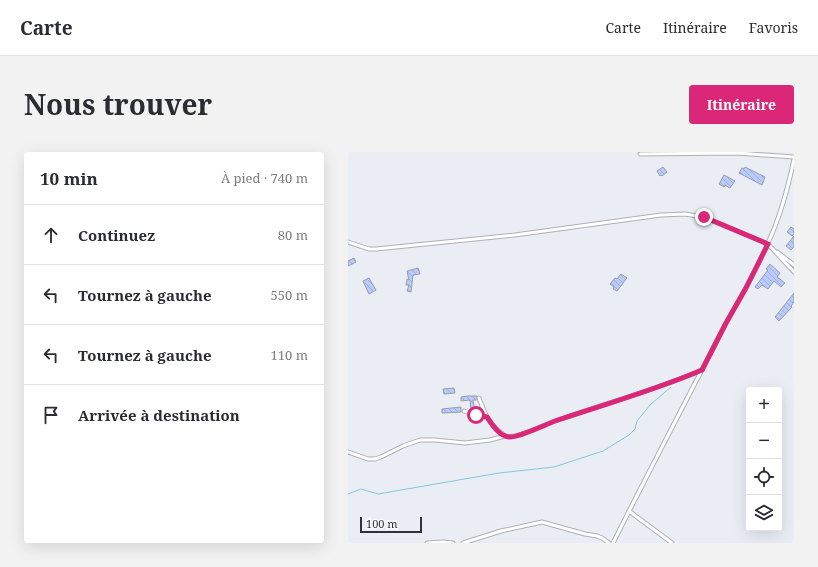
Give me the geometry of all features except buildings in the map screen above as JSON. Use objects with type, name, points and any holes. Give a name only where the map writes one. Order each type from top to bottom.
[{"type":"street","points":[[783,152],[785,156]]},
{"type":"street","points":[[613,543],[768,244],[782,206],[794,158],[785,156],[732,153],[640,154]]},
{"type":"street","points":[[348,242],[369,249],[376,249],[515,235],[661,215],[685,214],[704,217],[768,244],[794,265]]},
{"type":"street","points":[[768,244],[794,272]]},
{"type":"street","points":[[348,452],[368,459],[374,459],[382,457],[402,446],[420,440],[465,443],[490,440],[505,436],[516,437],[557,420],[611,403],[702,370]]},
{"type":"street","points":[[479,398],[487,417],[505,436]]},
{"type":"street","points":[[464,411],[487,417]]},
{"type":"street","points":[[629,511],[672,543]]},
{"type":"street","points":[[463,543],[501,531],[542,522],[597,536],[609,543]]},
{"type":"street","points":[[427,543],[453,543]]},
{"type":"waterway","points":[[348,494],[361,489],[378,494],[499,473],[554,467],[603,451],[629,435],[635,429],[637,421],[651,404],[671,387]]},
{"type":"route","points":[[476,415],[487,417],[496,429],[505,436],[516,437],[557,420],[617,401],[702,370],[768,244],[704,217]]}]
